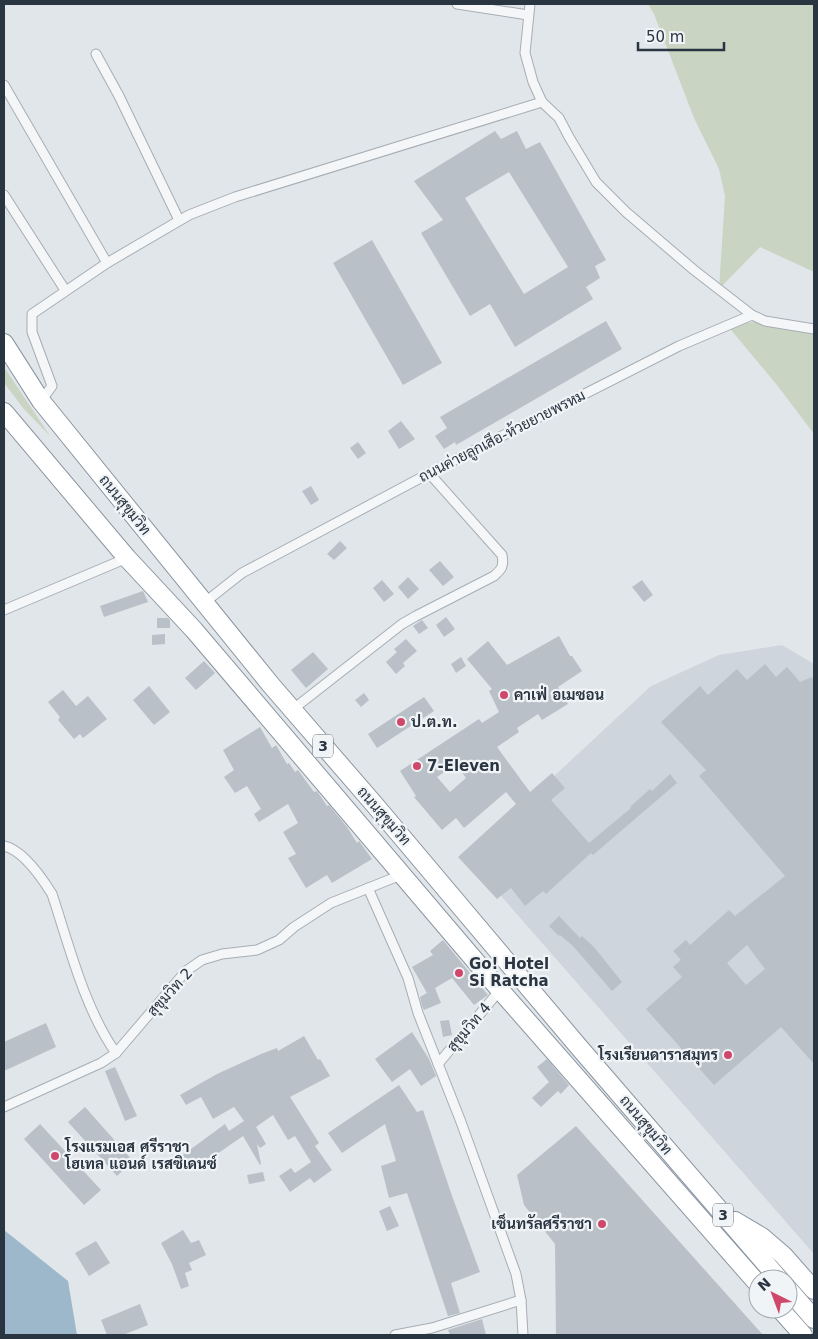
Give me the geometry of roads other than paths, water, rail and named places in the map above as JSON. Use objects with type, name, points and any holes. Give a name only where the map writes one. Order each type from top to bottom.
[{"type":"highway","name":"ถนนสุขุมวิท","points":[[4,343],[41,401],[292,710],[770,1269]]},
{"type":"highway","name":"ถนนสุขุมวิท","points":[[4,412],[127,558],[194,630],[500,990],[748,1273]]},
{"type":"highway","points":[[720,1212],[762,1237],[783,1255],[814,1290]]},
{"type":"highway","points":[[798,1301],[814,1319]]},
{"type":"highway","points":[[789,1319],[803,1335]]},
{"type":"street","points":[[456,4],[528,15]]},
{"type":"street","points":[[530,4],[525,53],[532,82],[542,102],[559,118],[596,182],[626,212],[694,270],[752,315],[765,321],[814,329]]},
{"type":"street","points":[[96,54],[119,96],[179,220]]},
{"type":"street","points":[[4,85],[107,263]]},
{"type":"street","points":[[41,401],[52,386],[32,332],[32,314],[107,263],[179,220],[235,197],[542,102]]},
{"type":"street","points":[[4,195],[65,290]]},
{"type":"street","name":"ถนนค่ายลูกเสึอ-ห้วยยายพรหม","points":[[204,603],[242,573],[429,473],[680,346],[752,315]]},
{"type":"street","points":[[292,710],[402,624],[494,576],[501,570],[503,566],[502,555],[429,473]]},
{"type":"street","points":[[4,610],[127,558]]},
{"type":"street","points":[[4,846],[8,846],[25,859],[42,878],[52,894],[91,1008],[105,1037],[116,1053]]},
{"type":"street","name":"สุขุมวิท 2","points":[[4,1107],[101,1063],[116,1053],[186,971],[202,960],[222,954],[257,950],[279,940],[294,927],[331,903],[401,875]]},
{"type":"street","points":[[368,888],[408,978],[418,1013],[461,1122],[516,1274],[521,1300],[523,1335]]},
{"type":"street","name":"สุขุมวิท 4","points":[[438,1064],[500,990]]},
{"type":"street","points":[[396,1335],[432,1328],[521,1300]]},
{"type":"water","points":[[4,1230],[68,1281],[77,1335],[4,1335]]},
{"type":"place","name":"คาเฟ่ อเมซอน","points":[[504,695]]},
{"type":"place","name":"ป.ต.ท.","points":[[401,722]]},
{"type":"place","name":"7-Eleven","points":[[417,766]]},
{"type":"place","name":"Go! Hotel Si Ratcha","points":[[459,973]]},
{"type":"place","name":"โรงเรียนดาราสมุทร","points":[[728,1055]]},
{"type":"place","name":"โรงแรมเอส ศรีราชา โฮเทล แอนด์ เรสซิเดนซ์","points":[[55,1156]]},
{"type":"place","name":"เซ็นทรัลศรีราชา","points":[[602,1224]]}]
